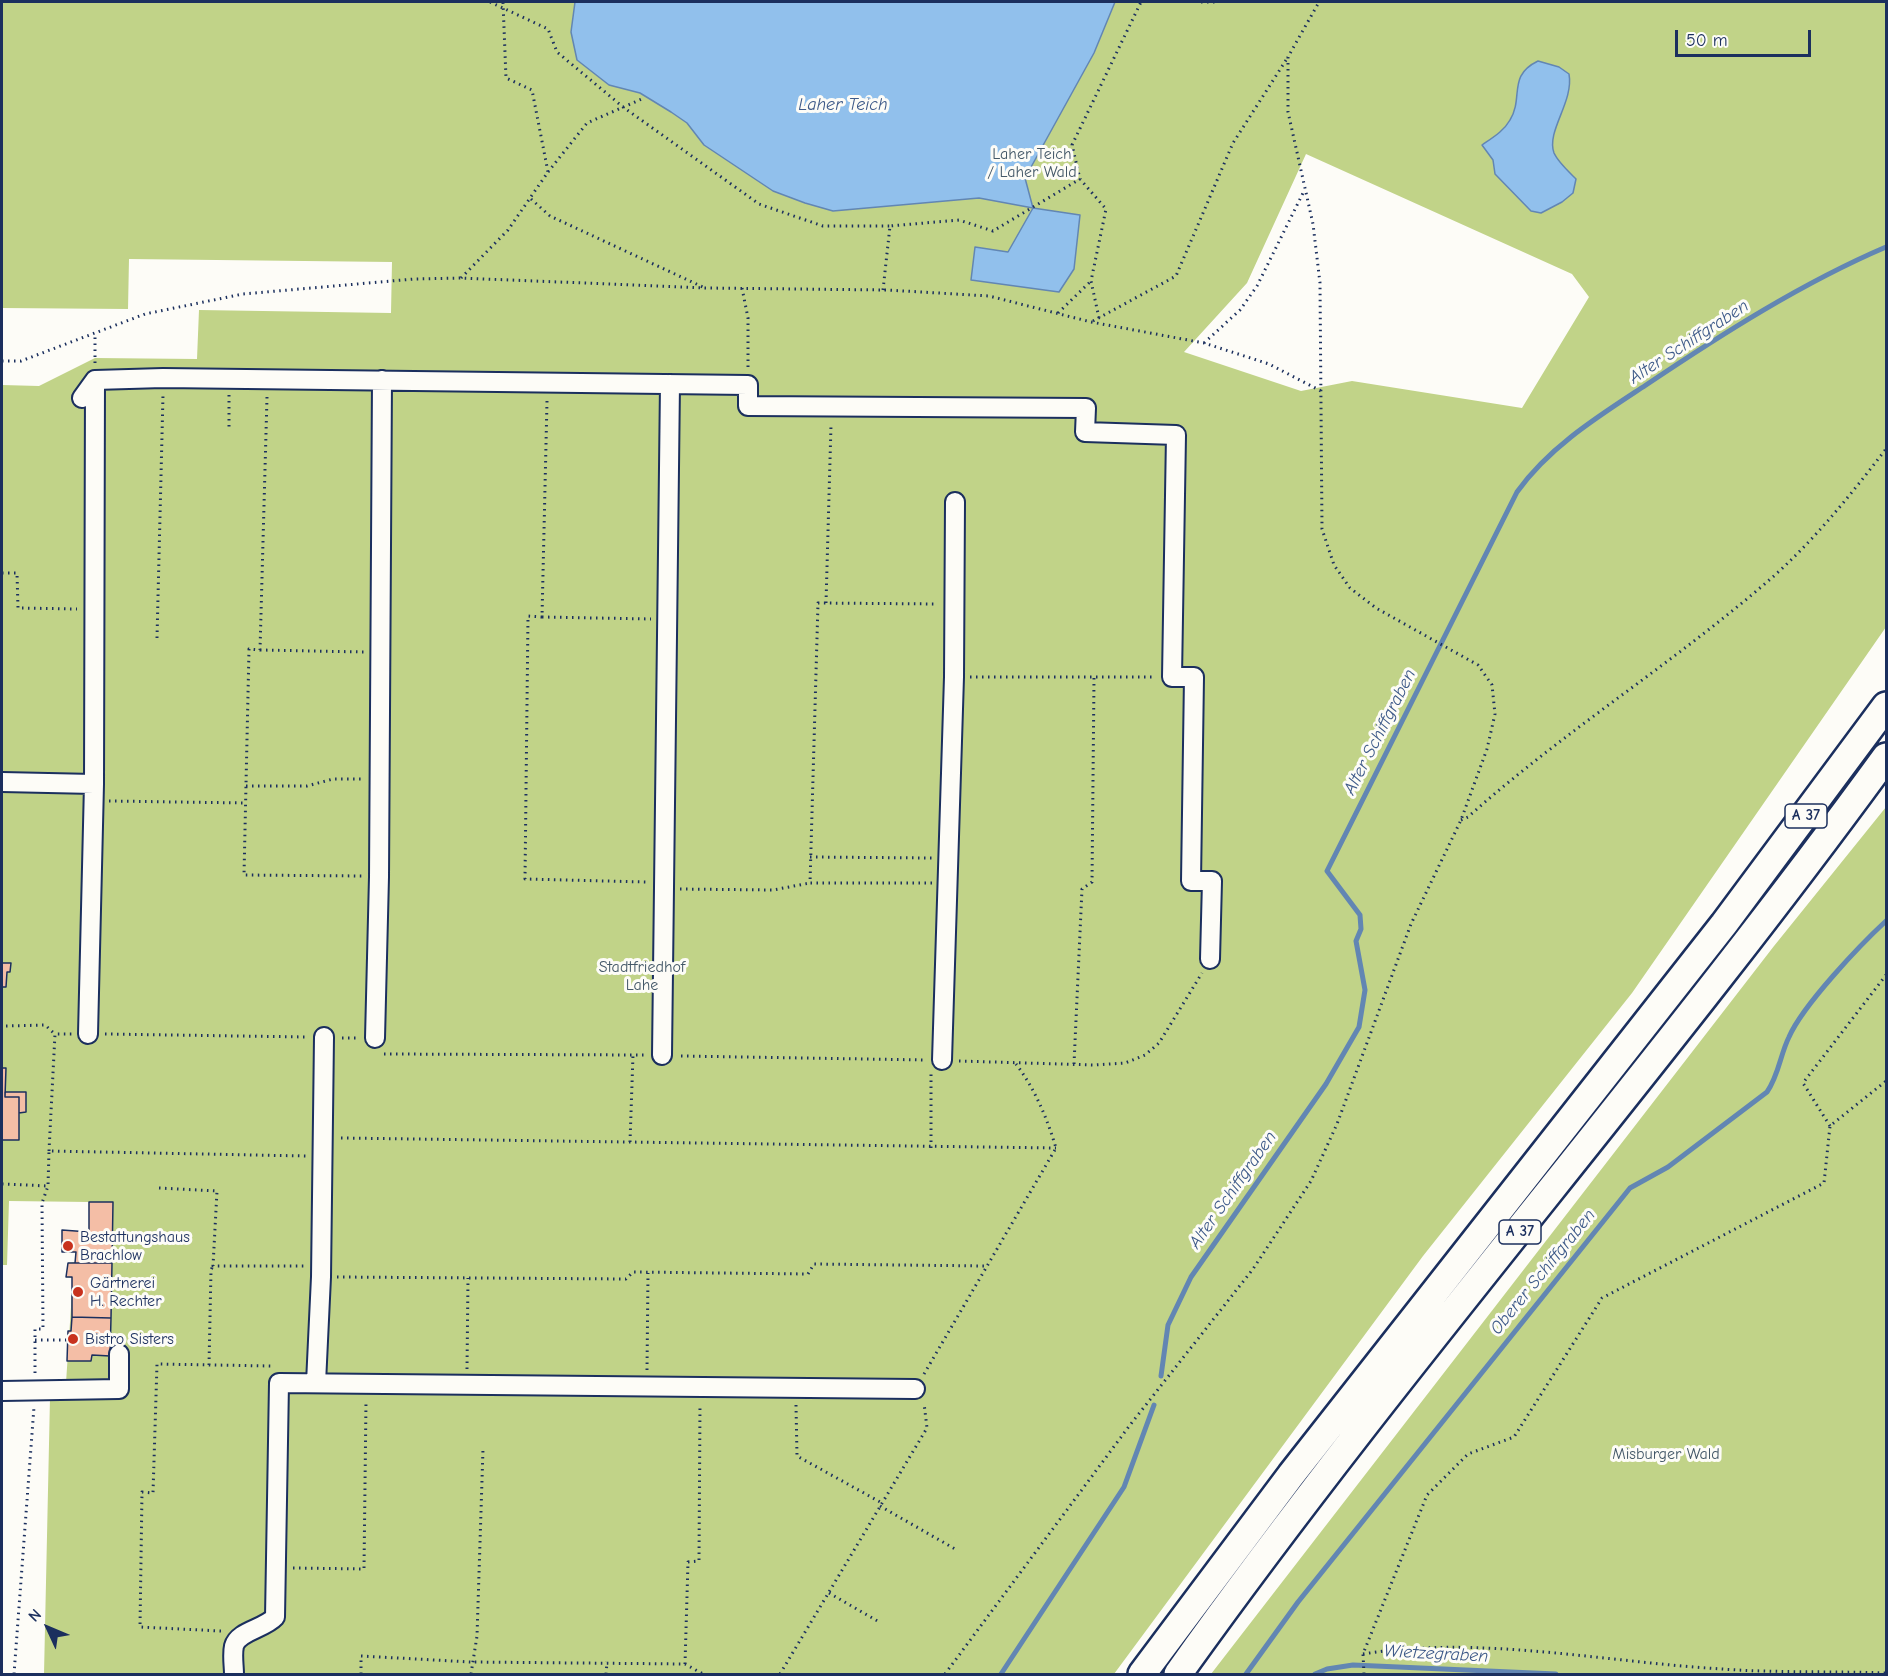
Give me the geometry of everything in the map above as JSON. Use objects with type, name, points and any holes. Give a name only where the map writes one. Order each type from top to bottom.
[{"type":"highway","name":"A 37","points":[[1142,1674],[1291,1474],[1709,942],[1887,706]]},
{"type":"highway","name":"A 37","points":[[1178,1674],[1315,1491],[1748,944],[1887,756]]},
{"type":"lane","points":[[95,380],[229,378],[748,385],[748,406],[1086,408],[1085,432],[1176,435],[1172,677],[1194,676],[1191,881],[1212,881],[1210,959]]},
{"type":"lane","points":[[82,398],[95,380]]},
{"type":"lane","points":[[88,1034],[94,793],[95,380]]},
{"type":"lane","points":[[375,1038],[379,877],[382,380]]},
{"type":"lane","points":[[662,1055],[670,384]]},
{"type":"lane","points":[[937,1060],[949,858],[954,677],[955,502]]},
{"type":"lane","points":[[2,782],[94,793]]},
{"type":"lane","points":[[316,1383],[321,1271],[324,1037]]},
{"type":"lane","points":[[2,1391],[119,1389],[119,1354]]},
{"type":"lane","points":[[234,1674],[234,1644],[243,1633],[260,1629],[275,1617],[280,1375],[316,1383],[915,1389]]},
{"type":"path","points":[[490,2],[548,29],[558,52],[623,108],[759,204],[823,226],[890,226],[958,219],[993,231],[1080,179]]},
{"type":"path","points":[[503,2],[506,78],[532,90],[548,172]]},
{"type":"path","points":[[1099,318],[1091,281],[1106,209],[1080,179],[1072,145],[1141,2]]},
{"type":"path","points":[[1201,2],[1216,2]]},
{"type":"path","points":[[1091,322],[1176,276],[1233,142],[1288,57],[1319,2]]},
{"type":"path","points":[[945,1674],[1130,1425],[1253,1269],[1305,1191],[1337,1124],[1411,924],[1461,820],[1487,749],[1495,714],[1492,685],[1478,665],[1376,608],[1350,588],[1334,565],[1322,529],[1320,283],[1313,224],[1288,112],[1288,57]]},
{"type":"path","points":[[461,278],[507,230],[548,172],[587,123],[644,98]]},
{"type":"path","points":[[1204,343],[1240,310],[1257,286],[1305,189]]},
{"type":"path","points":[[531,199],[550,216],[706,288]]},
{"type":"path","points":[[883,290],[890,226]]},
{"type":"path","points":[[2,362],[21,361],[145,314],[243,294],[414,279],[461,278],[706,288],[883,290],[989,296],[1091,322],[1204,343],[1269,364],[1321,391]]},
{"type":"path","points":[[1057,313],[1091,281]]},
{"type":"path","points":[[742,288],[748,318],[748,385]]},
{"type":"path","points":[[95,334],[95,380]]},
{"type":"path","points":[[157,638],[163,378]]},
{"type":"path","points":[[229,378],[229,427]]},
{"type":"path","points":[[260,650],[268,379]]},
{"type":"path","points":[[542,616],[548,381]]},
{"type":"path","points":[[826,603],[831,406]]},
{"type":"path","points":[[1461,820],[1468,817],[1534,762],[1775,574],[1812,538],[1887,449]]},
{"type":"path","points":[[2,573],[17,573],[18,608],[94,610]]},
{"type":"path","points":[[810,883],[818,603],[954,604]]},
{"type":"path","points":[[668,619],[528,616],[525,879],[773,890],[810,883],[948,883]]},
{"type":"path","points":[[379,877],[244,875],[249,649],[380,652]]},
{"type":"path","points":[[954,677],[1172,677]]},
{"type":"path","points":[[1074,1065],[1082,889],[1092,882],[1094,678]]},
{"type":"path","points":[[246,786],[307,786],[333,779],[380,779]]},
{"type":"path","points":[[94,793],[246,803]]},
{"type":"path","points":[[810,857],[949,858]]},
{"type":"path","points":[[6,1026],[45,1025],[55,1034],[375,1038],[376,1054],[662,1055],[1074,1065],[1125,1063],[1145,1055],[1159,1043],[1210,959]]},
{"type":"path","points":[[1364,1674],[1363,1654],[1427,1495],[1468,1454],[1514,1437],[1602,1298],[1824,1183],[1830,1126],[1803,1083],[1887,975]]},
{"type":"path","points":[[14,1674],[36,1390],[35,1329],[43,1329],[42,1203],[48,1186],[55,1034]]},
{"type":"path","points":[[630,1142],[633,1055]]},
{"type":"path","points":[[931,1148],[937,1060]]},
{"type":"path","points":[[780,1674],[927,1428],[926,1406],[915,1389],[1056,1148],[1049,1123],[1027,1078],[1016,1064]]},
{"type":"path","points":[[1830,1126],[1887,1081]]},
{"type":"path","points":[[323,1138],[1056,1148]]},
{"type":"path","points":[[49,1151],[322,1157]]},
{"type":"path","points":[[2,1184],[48,1186]]},
{"type":"path","points":[[159,1188],[217,1191],[211,1270],[209,1365]]},
{"type":"path","points":[[213,1266],[468,1278],[626,1279],[633,1272],[808,1274],[814,1264],[987,1266]]},
{"type":"path","points":[[647,1387],[648,1273]]},
{"type":"path","points":[[467,1386],[468,1278]]},
{"type":"path","points":[[35,1340],[67,1340]]},
{"type":"path","points":[[243,1633],[140,1628],[142,1492],[153,1493],[158,1364],[209,1365],[280,1375]]},
{"type":"path","points":[[276,1568],[364,1569],[366,1384]]},
{"type":"path","points":[[685,1664],[688,1562],[699,1560],[700,1388]]},
{"type":"path","points":[[796,1389],[797,1456],[955,1549]]},
{"type":"path","points":[[471,1674],[471,1662],[477,1636],[483,1449]]},
{"type":"path","points":[[829,1593],[881,1623]]},
{"type":"path","points":[[1363,1654],[1407,1647],[1517,1650],[1723,1669],[1887,1673]]},
{"type":"path","points":[[361,1674],[362,1656],[471,1662],[685,1664],[704,1674]]},
{"type":"path","points":[[606,1674],[607,1662]]},
{"type":"green space","points":[[2,2],[1886,2],[1886,627],[1632,993],[1423,1256],[1114,1674],[44,1674],[50,1398],[65,1398],[72,1292],[72,1278],[66,1277],[68,1263],[75,1262],[76,1252],[62,1252],[62,1230],[89,1232],[89,1202],[9,1201],[7,1265],[2,1265],[2,385],[39,386],[95,358],[197,359],[199,310],[391,313],[392,262],[129,259],[128,309],[2,308]],"holes":[[[1306,154],[1572,274],[1589,297],[1522,408],[1352,381],[1301,391],[1184,352],[1247,283]]]},
{"type":"green space","name":"Misburger Wald","points":[[1886,807],[1886,1674],[1211,1674],[1774,946]]},
{"type":"water","name":"Laher Teich","points":[[575,2],[1115,2],[1094,53],[1025,178],[1033,208],[979,198],[833,211],[773,191],[704,145],[687,123],[671,112],[640,93],[609,85],[577,60],[571,32]]},
{"type":"water","points":[[1538,61],[1559,67],[1569,74],[1568,95],[1553,144],[1558,160],[1576,179],[1573,193],[1562,202],[1541,213],[1531,211],[1495,174],[1493,160],[1482,145],[1498,134],[1507,124],[1514,111],[1519,80],[1528,67]]},
{"type":"water","points":[[1033,208],[1080,215],[1074,269],[1059,292],[971,280],[975,247],[1008,252]]},
{"type":"building","points":[[2,963],[11,963],[10,972],[7,972],[6,987],[2,987]]},
{"type":"building","points":[[2,1068],[6,1068],[5,1097],[19,1097],[19,1140],[2,1140]]},
{"type":"building","points":[[5,1092],[26,1092],[26,1112],[19,1113],[19,1097],[5,1097]]},
{"type":"building","points":[[89,1202],[113,1202],[112,1263],[75,1263],[76,1252],[62,1252],[62,1230],[89,1232]]},
{"type":"building","points":[[68,1263],[112,1263],[111,1318],[72,1317],[72,1277],[66,1277]]},
{"type":"building","points":[[72,1317],[111,1318],[110,1356],[92,1355],[91,1361],[67,1361],[68,1331],[71,1331]]},
{"type":"waterway","name":"Alter Schiffgraben","points":[[1161,1376],[1168,1325],[1191,1277],[1326,1084],[1359,1027],[1365,990],[1356,941],[1361,929],[1360,915],[1327,871],[1517,492],[1544,460],[1611,408],[1763,310],[1886,247]]},
{"type":"waterway","name":"Oberer Schiffgraben","points":[[1246,1674],[1298,1602],[1630,1188],[1668,1167],[1767,1092],[1789,1037],[1806,1009],[1848,960],[1886,921]]},
{"type":"waterway","name":"Alter Schiffgraben","points":[[1001,1674],[1124,1487],[1154,1405]]},
{"type":"waterway","name":"Wietzegraben","points":[[1315,1674],[1327,1669],[1353,1665],[1556,1674]]},
{"type":"place","name":"Bestattungshaus Brachlow","points":[[68,1246]]},
{"type":"place","name":"Gärtnerei H. Rechter","points":[[78,1292]]},
{"type":"place","name":"Bistro Sisters","points":[[73,1339]]},
{"type":"park label","name":"Laher Teich / Laher Wald","points":[[1032,163]]},
{"type":"park label","name":"Stadtfriedhof Lahe","points":[[642,976]]}]
